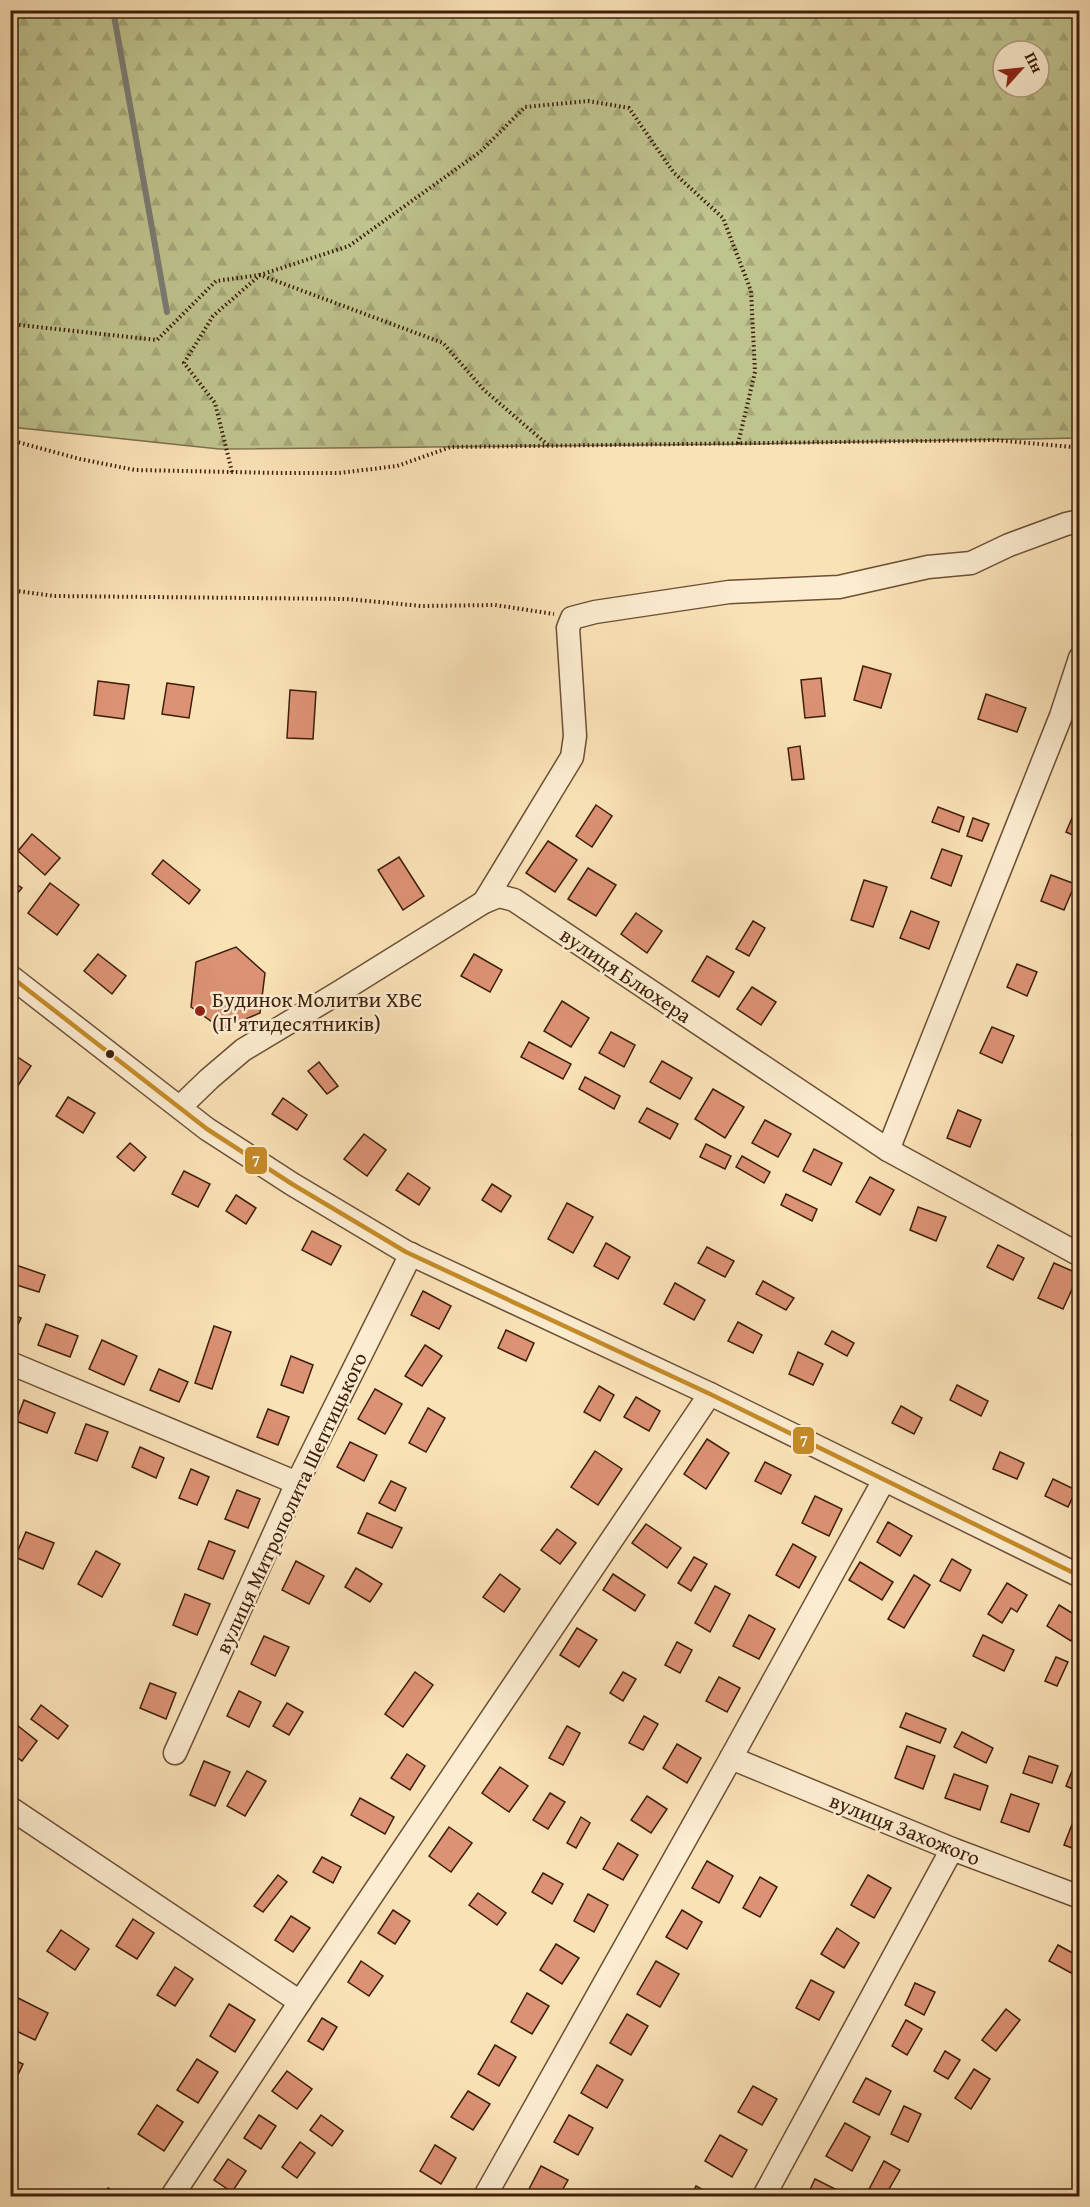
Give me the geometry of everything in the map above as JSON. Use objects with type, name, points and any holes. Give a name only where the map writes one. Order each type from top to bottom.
[{"type":"street","points":[[484,902],[572,757],[575,736],[568,628],[572,618],[595,612],[729,592],[839,588],[928,567],[971,563],[1009,545],[1080,521]]},
{"type":"street","points":[[888,1150],[1057,726],[1080,658]]},
{"type":"street","name":"вулиця Блюхера","points":[[180,1107],[243,1050],[484,902],[499,896],[514,900],[888,1150],[1080,1255]]},
{"type":"street","points":[[10,976],[207,1129],[292,1184],[411,1254],[710,1394],[1080,1576]]},
{"type":"street","name":"вулиця Митрополита Шептицького","points":[[176,1753],[297,1483],[411,1254]]},
{"type":"street","points":[[10,1364],[297,1483]]},
{"type":"street","points":[[172,2196],[710,1394]]},
{"type":"street","points":[[485,2196],[884,1480]]},
{"type":"street","name":"вулиця Захожого","points":[[731,1758],[951,1849],[1080,1897]]},
{"type":"street","points":[[10,1808],[300,2002]]},
{"type":"street","points":[[764,2196],[951,1849]]},
{"type":"path","points":[[10,324],[157,340],[216,281],[261,275],[349,246],[480,153],[525,107],[588,101],[629,108],[674,173],[723,218],[751,291],[755,372],[738,444]]},
{"type":"path","points":[[261,275],[443,343],[484,390],[549,446]]},
{"type":"path","points":[[232,472],[215,403],[184,363],[213,316],[261,275]]},
{"type":"path","points":[[10,440],[80,459],[135,470],[339,473],[397,466],[451,447],[995,440],[1080,446]]},
{"type":"path","points":[[10,590],[54,596],[347,599],[421,606],[495,605],[576,617]]},
{"type":"green space","points":[[11,10],[1079,11],[1079,438],[753,444],[219,449],[11,427]]},
{"type":"building","points":[[863,666],[891,674],[881,708],[854,700]]},
{"type":"building","points":[[821,678],[825,716],[805,718],[801,680]]},
{"type":"building","points":[[98,681],[129,685],[124,719],[94,715]]},
{"type":"building","points":[[167,683],[194,687],[189,718],[162,714]]},
{"type":"building","points":[[290,690],[316,692],[313,739],[287,738]]},
{"type":"building","points":[[986,694],[1026,708],[1017,732],[978,719]]},
{"type":"building","points":[[800,746],[804,779],[792,780],[788,748]]},
{"type":"building","points":[[1080,804],[1080,838],[1066,832]]},
{"type":"building","points":[[596,805],[612,816],[592,847],[576,836]]},
{"type":"building","points":[[938,807],[964,817],[959,832],[932,822]]},
{"type":"building","points":[[973,818],[989,824],[982,841],[967,836]]},
{"type":"building","points":[[32,834],[60,858],[45,875],[18,851]]},
{"type":"building","points":[[548,841],[577,860],[555,892],[526,873]]},
{"type":"building","points":[[942,849],[962,856],[951,886],[931,878]]},
{"type":"building","points":[[399,857],[424,896],[403,910],[378,870]]},
{"type":"building","points":[[163,860],[200,890],[189,904],[152,874]]},
{"type":"building","points":[[588,868],[616,885],[596,916],[568,899]]},
{"type":"building","points":[[1051,875],[1075,884],[1064,910],[1041,901]]},
{"type":"building","points":[[10,880],[22,888],[10,902]]},
{"type":"building","points":[[864,880],[887,887],[873,927],[851,920]]},
{"type":"building","points":[[50,883],[79,905],[57,935],[28,913]]},
{"type":"building","points":[[911,911],[939,922],[929,949],[900,938]]},
{"type":"building","points":[[636,913],[662,931],[647,953],[621,934]]},
{"type":"building","points":[[753,921],[765,928],[749,956],[736,949]]},
{"type":"building","points":[[236,947],[265,973],[260,1013],[222,1029],[191,1007],[196,962]]},
{"type":"building","points":[[98,954],[126,976],[112,994],[84,971]]},
{"type":"building","points":[[474,954],[502,970],[490,992],[461,976]]},
{"type":"building","points":[[707,956],[734,972],[719,997],[692,981]]},
{"type":"building","points":[[1017,964],[1037,972],[1027,996],[1007,987]]},
{"type":"building","points":[[752,987],[776,1002],[761,1025],[737,1009]]},
{"type":"building","points":[[562,1001],[589,1018],[571,1047],[544,1031]]},
{"type":"building","points":[[992,1027],[1014,1036],[1002,1063],[980,1053]]},
{"type":"building","points":[[611,1032],[635,1045],[624,1067],[599,1053]]},
{"type":"building","points":[[529,1042],[571,1064],[563,1079],[521,1057]]},
{"type":"building","points":[[10,1052],[31,1066],[17,1087],[10,1083]]},
{"type":"building","points":[[662,1061],[692,1078],[680,1099],[650,1082]]},
{"type":"building","points":[[319,1062],[338,1086],[327,1094],[308,1071]]},
{"type":"building","points":[[585,1077],[620,1096],[614,1109],[579,1089]]},
{"type":"building","points":[[713,1089],[744,1107],[725,1138],[695,1119]]},
{"type":"building","points":[[68,1097],[95,1113],[83,1133],[56,1116]]},
{"type":"building","points":[[283,1098],[307,1115],[297,1130],[272,1114]]},
{"type":"building","points":[[647,1108],[678,1124],[670,1139],[639,1122]]},
{"type":"building","points":[[958,1110],[981,1120],[970,1147],[947,1138]]},
{"type":"building","points":[[1080,1116],[1080,1139],[1072,1135]]},
{"type":"building","points":[[765,1120],[791,1134],[778,1157],[752,1143]]},
{"type":"building","points":[[364,1134],[386,1150],[367,1176],[344,1159]]},
{"type":"building","points":[[130,1143],[146,1157],[134,1171],[117,1157]]},
{"type":"building","points":[[706,1144],[731,1156],[725,1169],[700,1157]]},
{"type":"building","points":[[814,1149],[842,1163],[831,1185],[803,1171]]},
{"type":"building","points":[[742,1156],[770,1172],[764,1183],[736,1167]]},
{"type":"building","points":[[184,1171],[210,1184],[198,1207],[172,1194]]},
{"type":"building","points":[[408,1173],[430,1188],[419,1205],[396,1190]]},
{"type":"building","points":[[870,1177],[894,1190],[880,1215],[856,1202]]},
{"type":"building","points":[[492,1184],[511,1196],[501,1212],[482,1200]]},
{"type":"building","points":[[786,1194],[817,1209],[812,1221],[781,1205]]},
{"type":"building","points":[[236,1195],[256,1208],[246,1224],[226,1211]]},
{"type":"building","points":[[567,1203],[593,1217],[573,1253],[548,1239]]},
{"type":"building","points":[[918,1207],[946,1217],[936,1241],[910,1230]]},
{"type":"building","points":[[312,1231],[341,1246],[331,1265],[302,1250]]},
{"type":"building","points":[[606,1243],[630,1257],[618,1279],[594,1266]]},
{"type":"building","points":[[998,1245],[1024,1258],[1013,1280],[987,1267]]},
{"type":"building","points":[[707,1247],[734,1261],[725,1277],[698,1263]]},
{"type":"building","points":[[10,1263],[45,1275],[39,1292],[10,1283]]},
{"type":"building","points":[[1054,1263],[1079,1274],[1063,1309],[1038,1298]]},
{"type":"building","points":[[763,1281],[794,1298],[786,1310],[756,1294]]},
{"type":"building","points":[[675,1283],[705,1300],[694,1320],[664,1304]]},
{"type":"building","points":[[423,1291],[451,1306],[439,1329],[411,1315]]},
{"type":"building","points":[[10,1313],[21,1318],[12,1337],[10,1336]]},
{"type":"building","points":[[738,1322],[762,1335],[753,1353],[728,1341]]},
{"type":"building","points":[[46,1324],[78,1336],[70,1357],[38,1345]]},
{"type":"building","points":[[214,1326],[231,1332],[212,1389],[195,1383]]},
{"type":"building","points":[[506,1330],[534,1343],[526,1361],[498,1348]]},
{"type":"building","points":[[832,1331],[854,1343],[847,1356],[825,1344]]},
{"type":"building","points":[[102,1340],[137,1356],[124,1385],[89,1369]]},
{"type":"building","points":[[425,1345],[442,1356],[422,1386],[405,1376]]},
{"type":"building","points":[[798,1352],[823,1364],[813,1385],[789,1374]]},
{"type":"building","points":[[291,1356],[313,1365],[303,1393],[281,1385]]},
{"type":"building","points":[[159,1369],[188,1382],[179,1402],[150,1390]]},
{"type":"building","points":[[957,1385],[988,1401],[981,1416],[950,1400]]},
{"type":"building","points":[[599,1386],[614,1395],[600,1421],[584,1412]]},
{"type":"building","points":[[375,1389],[402,1404],[385,1434],[358,1419]]},
{"type":"building","points":[[636,1397],[660,1411],[649,1431],[624,1417]]},
{"type":"building","points":[[24,1400],[55,1413],[47,1433],[16,1421]]},
{"type":"building","points":[[901,1406],[922,1418],[914,1434],[892,1423]]},
{"type":"building","points":[[428,1408],[445,1418],[426,1452],[409,1443]]},
{"type":"building","points":[[268,1409],[289,1417],[278,1445],[257,1437]]},
{"type":"building","points":[[86,1424],[108,1432],[97,1461],[75,1453]]},
{"type":"building","points":[[707,1439],[729,1453],[706,1489],[684,1474]]},
{"type":"building","points":[[350,1442],[377,1455],[364,1481],[337,1467]]},
{"type":"building","points":[[140,1447],[164,1458],[156,1478],[132,1467]]},
{"type":"building","points":[[595,1451],[622,1469],[598,1505],[571,1487]]},
{"type":"building","points":[[1000,1452],[1024,1463],[1017,1479],[993,1469]]},
{"type":"building","points":[[765,1462],[791,1475],[781,1494],[755,1481]]},
{"type":"building","points":[[191,1469],[209,1477],[197,1505],[179,1498]]},
{"type":"building","points":[[1053,1479],[1076,1490],[1068,1507],[1045,1496]]},
{"type":"building","points":[[391,1481],[406,1488],[395,1511],[379,1503]]},
{"type":"building","points":[[237,1490],[260,1499],[248,1528],[225,1519]]},
{"type":"building","points":[[815,1496],[842,1509],[829,1536],[802,1523]]},
{"type":"building","points":[[367,1513],[402,1528],[392,1548],[358,1533]]},
{"type":"building","points":[[888,1522],[912,1536],[900,1556],[877,1542]]},
{"type":"building","points":[[646,1524],[681,1548],[667,1568],[632,1543]]},
{"type":"building","points":[[557,1529],[576,1543],[560,1564],[541,1550]]},
{"type":"building","points":[[26,1532],[54,1543],[43,1569],[15,1557]]},
{"type":"building","points":[[209,1541],[235,1551],[223,1579],[198,1569]]},
{"type":"building","points":[[793,1544],[816,1557],[799,1588],[776,1575]]},
{"type":"building","points":[[96,1551],[120,1564],[102,1597],[78,1584]]},
{"type":"building","points":[[694,1557],[707,1564],[691,1591],[678,1583]]},
{"type":"building","points":[[952,1559],[971,1570],[960,1591],[940,1581]]},
{"type":"building","points":[[296,1561],[324,1576],[309,1604],[282,1590]]},
{"type":"building","points":[[860,1562],[893,1582],[882,1600],[849,1580]]},
{"type":"building","points":[[356,1568],[382,1584],[370,1602],[345,1587]]},
{"type":"building","points":[[500,1574],[520,1589],[504,1612],[483,1597]]},
{"type":"building","points":[[613,1574],[645,1595],[635,1611],[603,1590]]},
{"type":"building","points":[[914,1575],[930,1585],[904,1628],[888,1619]]},
{"type":"building","points":[[1007,1583],[1027,1595],[1017,1612],[1011,1608],[1002,1623],[988,1614]]},
{"type":"building","points":[[715,1586],[730,1594],[710,1632],[695,1623]]},
{"type":"building","points":[[185,1594],[210,1604],[197,1635],[173,1625]]},
{"type":"building","points":[[1059,1605],[1080,1618],[1080,1627],[1071,1641],[1047,1626]]},
{"type":"building","points":[[749,1615],[775,1629],[759,1659],[733,1646]]},
{"type":"building","points":[[577,1628],[597,1640],[579,1667],[560,1655]]},
{"type":"building","points":[[983,1635],[1014,1650],[1004,1671],[973,1656]]},
{"type":"building","points":[[264,1636],[289,1647],[275,1676],[251,1664]]},
{"type":"building","points":[[677,1642],[692,1650],[680,1673],[665,1665]]},
{"type":"building","points":[[1056,1657],[1068,1662],[1057,1686],[1045,1681]]},
{"type":"building","points":[[415,1672],[433,1685],[403,1727],[385,1714]]},
{"type":"building","points":[[623,1672],[636,1679],[623,1701],[610,1693]]},
{"type":"building","points":[[719,1677],[740,1688],[727,1712],[706,1701]]},
{"type":"building","points":[[150,1683],[176,1693],[166,1719],[140,1708]]},
{"type":"building","points":[[239,1691],[261,1702],[249,1727],[227,1716]]},
{"type":"building","points":[[287,1703],[303,1712],[289,1735],[273,1726]]},
{"type":"building","points":[[41,1705],[68,1726],[58,1739],[31,1719]]},
{"type":"building","points":[[906,1713],[946,1729],[940,1743],[900,1727]]},
{"type":"building","points":[[644,1716],[658,1724],[643,1750],[629,1743]]},
{"type":"building","points":[[13,1722],[37,1741],[22,1761],[10,1752],[10,1726]]},
{"type":"building","points":[[567,1726],[580,1733],[563,1765],[549,1758]]},
{"type":"building","points":[[962,1732],[993,1748],[986,1763],[954,1747]]},
{"type":"building","points":[[677,1744],[701,1758],[687,1783],[663,1768]]},
{"type":"building","points":[[907,1746],[935,1756],[923,1789],[895,1778]]},
{"type":"building","points":[[407,1754],[425,1766],[410,1790],[391,1778]]},
{"type":"building","points":[[1029,1756],[1058,1766],[1052,1783],[1023,1773]]},
{"type":"building","points":[[204,1761],[230,1772],[215,1806],[190,1795]]},
{"type":"building","points":[[500,1767],[528,1786],[509,1812],[482,1793]]},
{"type":"building","points":[[247,1771],[266,1781],[245,1816],[227,1806]]},
{"type":"building","points":[[1072,1771],[1080,1774],[1080,1792],[1066,1786]]},
{"type":"building","points":[[954,1774],[988,1786],[980,1810],[945,1798]]},
{"type":"building","points":[[550,1793],[565,1802],[548,1829],[533,1820]]},
{"type":"building","points":[[1011,1794],[1039,1804],[1029,1832],[1001,1822]]},
{"type":"building","points":[[647,1796],[667,1809],[651,1833],[631,1820]]},
{"type":"building","points":[[360,1798],[394,1817],[385,1834],[351,1815]]},
{"type":"building","points":[[1078,1809],[1080,1810],[1080,1851],[1064,1845]]},
{"type":"building","points":[[581,1817],[590,1823],[576,1848],[567,1843]]},
{"type":"building","points":[[449,1827],[472,1843],[451,1872],[429,1856]]},
{"type":"building","points":[[618,1843],[638,1855],[623,1880],[603,1869]]},
{"type":"building","points":[[322,1857],[341,1867],[333,1883],[313,1872]]},
{"type":"building","points":[[707,1861],[733,1876],[719,1903],[692,1888]]},
{"type":"building","points":[[543,1873],[563,1884],[552,1904],[532,1892]]},
{"type":"building","points":[[278,1875],[287,1882],[263,1912],[254,1906]]},
{"type":"building","points":[[868,1875],[891,1888],[874,1918],[851,1905]]},
{"type":"building","points":[[760,1877],[777,1887],[760,1917],[743,1908]]},
{"type":"building","points":[[478,1893],[506,1913],[497,1925],[469,1905]]},
{"type":"building","points":[[588,1894],[608,1905],[594,1932],[574,1921]]},
{"type":"building","points":[[393,1910],[410,1921],[395,1944],[378,1933]]},
{"type":"building","points":[[682,1910],[702,1922],[687,1949],[666,1937]]},
{"type":"building","points":[[291,1916],[310,1928],[293,1952],[275,1940]]},
{"type":"building","points":[[133,1919],[154,1933],[137,1959],[116,1946]]},
{"type":"building","points":[[837,1928],[859,1943],[844,1968],[821,1954]]},
{"type":"building","points":[[61,1930],[89,1949],[75,1970],[47,1951]]},
{"type":"building","points":[[556,1944],[579,1958],[562,1984],[540,1970]]},
{"type":"building","points":[[1058,1945],[1080,1957],[1080,1963],[1073,1974],[1049,1961]]},
{"type":"building","points":[[361,1961],[383,1976],[369,1996],[348,1982]]},
{"type":"building","points":[[656,1961],[679,1974],[660,2007],[637,1994]]},
{"type":"building","points":[[175,1967],[193,1979],[175,2006],[157,1995]]},
{"type":"building","points":[[811,1980],[834,1992],[819,2020],[796,2008]]},
{"type":"building","points":[[915,1983],[935,1992],[924,2015],[905,2005]]},
{"type":"building","points":[[527,1993],[549,2006],[532,2034],[511,2022]]},
{"type":"building","points":[[16,1997],[48,2013],[35,2040],[10,2028],[10,2009]]},
{"type":"building","points":[[229,2004],[255,2020],[235,2052],[210,2036]]},
{"type":"building","points":[[1006,2009],[1020,2020],[996,2051],[982,2040]]},
{"type":"building","points":[[627,2014],[648,2026],[631,2055],[610,2043]]},
{"type":"building","points":[[322,2018],[337,2027],[323,2050],[308,2041]]},
{"type":"building","points":[[906,2020],[922,2029],[907,2055],[892,2046]]},
{"type":"building","points":[[495,2045],[516,2057],[499,2086],[478,2074]]},
{"type":"building","points":[[945,2051],[960,2060],[948,2079],[934,2071]]},
{"type":"building","points":[[10,2058],[23,2064],[10,2091]]},
{"type":"building","points":[[197,2059],[218,2072],[198,2103],[177,2090]]},
{"type":"building","points":[[597,2065],[623,2080],[607,2108],[581,2093]]},
{"type":"building","points":[[974,2069],[990,2079],[971,2109],[955,2098]]},
{"type":"building","points":[[287,2071],[312,2089],[297,2109],[272,2091]]},
{"type":"building","points":[[866,2078],[891,2091],[879,2115],[853,2102]]},
{"type":"building","points":[[753,2086],[777,2099],[762,2125],[738,2112]]},
{"type":"building","points":[[468,2091],[490,2104],[473,2130],[451,2117]]},
{"type":"building","points":[[157,2105],[183,2122],[164,2151],[138,2134]]},
{"type":"building","points":[[904,2106],[921,2114],[908,2142],[891,2134]]},
{"type":"building","points":[[259,2115],[276,2126],[261,2149],[244,2138]]},
{"type":"building","points":[[321,2115],[343,2131],[332,2146],[310,2130]]},
{"type":"building","points":[[569,2115],[593,2128],[578,2155],[554,2142]]},
{"type":"building","points":[[845,2123],[870,2137],[852,2171],[826,2156]]},
{"type":"building","points":[[720,2135],[747,2150],[732,2177],[705,2161]]},
{"type":"building","points":[[300,2142],[315,2153],[297,2178],[282,2167]]},
{"type":"building","points":[[435,2145],[456,2158],[441,2184],[420,2171]]},
{"type":"building","points":[[228,2159],[246,2171],[232,2192],[214,2180]]},
{"type":"building","points":[[884,2161],[900,2170],[885,2196],[873,2196],[867,2193]]},
{"type":"building","points":[[541,2166],[568,2180],[559,2196],[534,2196],[527,2193]]},
{"type":"building","points":[[815,2179],[845,2194],[843,2196],[807,2196]]},
{"type":"building","points":[[696,2186],[714,2196],[691,2196]]},
{"type":"building","points":[[108,2188],[122,2196],[103,2196]]},
{"type":"waterway","points":[[113,10],[167,312]]},
{"type":"transit line","name":"7","points":[[10,976],[207,1129],[292,1184],[406,1252],[710,1394],[1080,1576]]},
{"type":"place","name":"Будинок Молитви ХВЄ (П'ятидесятників)","points":[[200,1011]]}]
